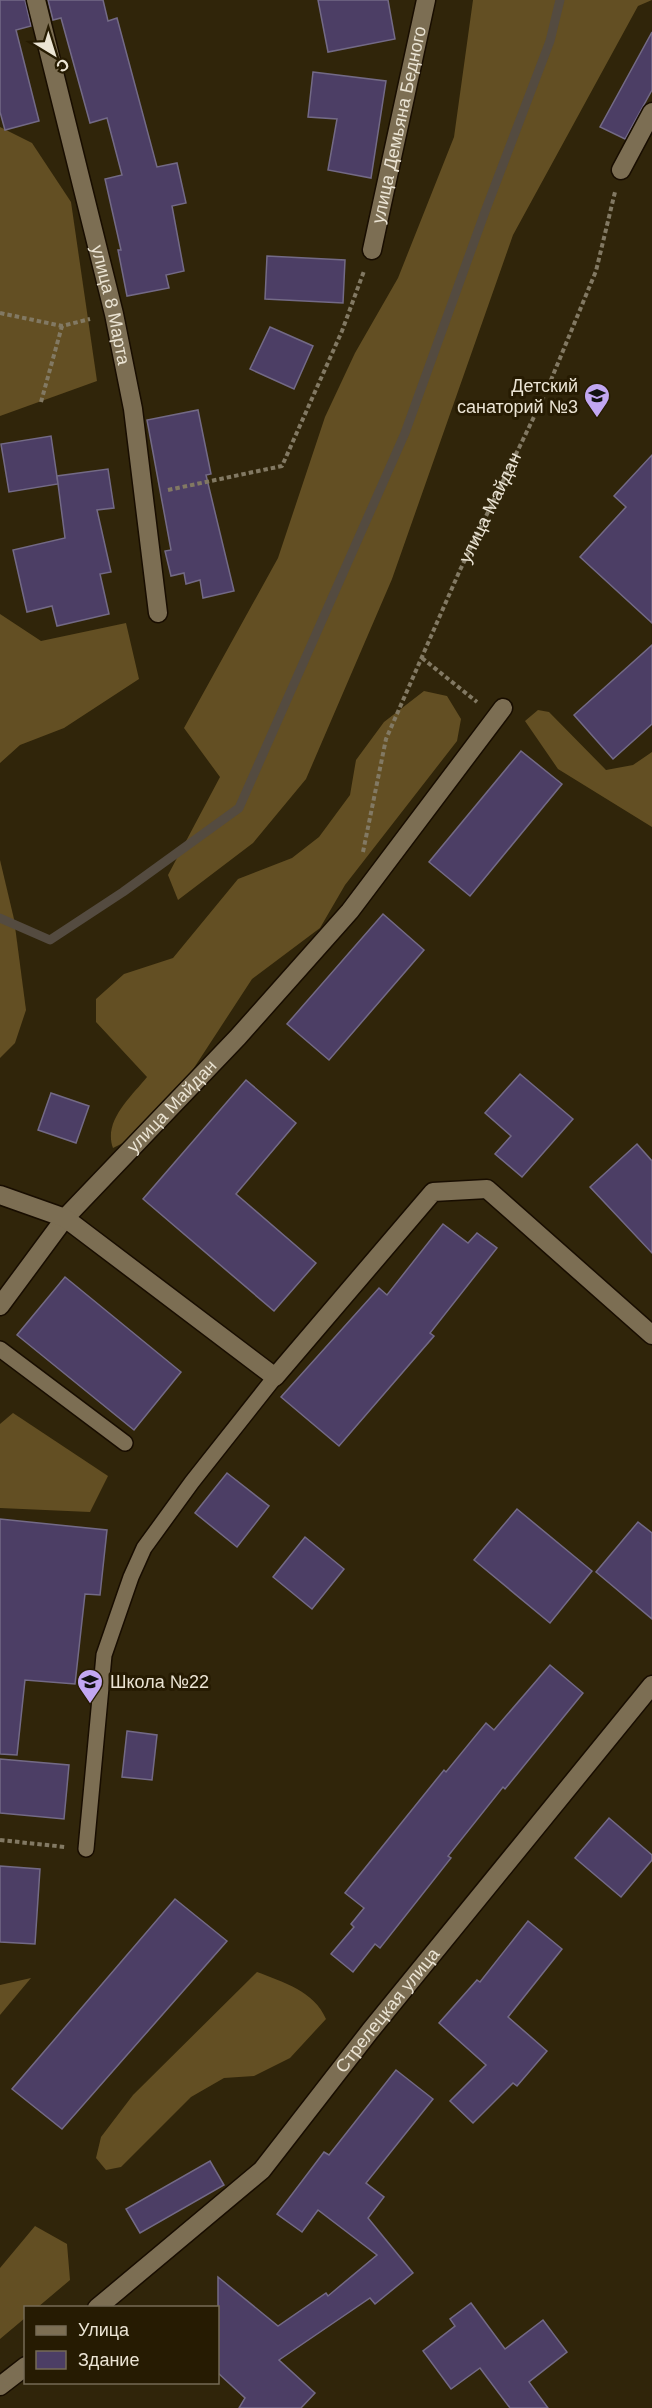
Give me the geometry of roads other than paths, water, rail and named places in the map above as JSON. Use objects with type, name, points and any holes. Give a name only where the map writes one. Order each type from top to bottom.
[{"type":"street","name":"улица 8 Марта","points":[[36,0],[114,314],[133,409],[158,613]]},
{"type":"street","name":"улица Демьяна Бедного","points":[[372,250],[426,0]]},
{"type":"street","points":[[621,170],[652,112]]},
{"type":"street","name":"улица Майдан","points":[[0,1306],[65,1218],[238,1037],[350,911],[500,712]]},
{"type":"street","points":[[0,1195],[65,1218],[275,1377],[433,1192],[487,1189],[652,1335]]},
{"type":"street","name":"Стрелецкая улица","points":[[98,2306],[262,2170],[370,2031],[652,1685]]},
{"type":"street","points":[[0,2386],[24,2368]]},
{"type":"lane","points":[[0,1349],[124,1443]]},
{"type":"lane","points":[[86,1849],[104,1655],[131,1576],[144,1548],[275,1377]]},
{"type":"waterway","points":[[0,918],[50,940],[123,892],[239,808],[405,433],[550,41],[560,0]]},
{"type":"place","name":"Детский санаторий №3","points":[[597,419]]},
{"type":"place","name":"Школа №22","points":[[90,1705]]}]
